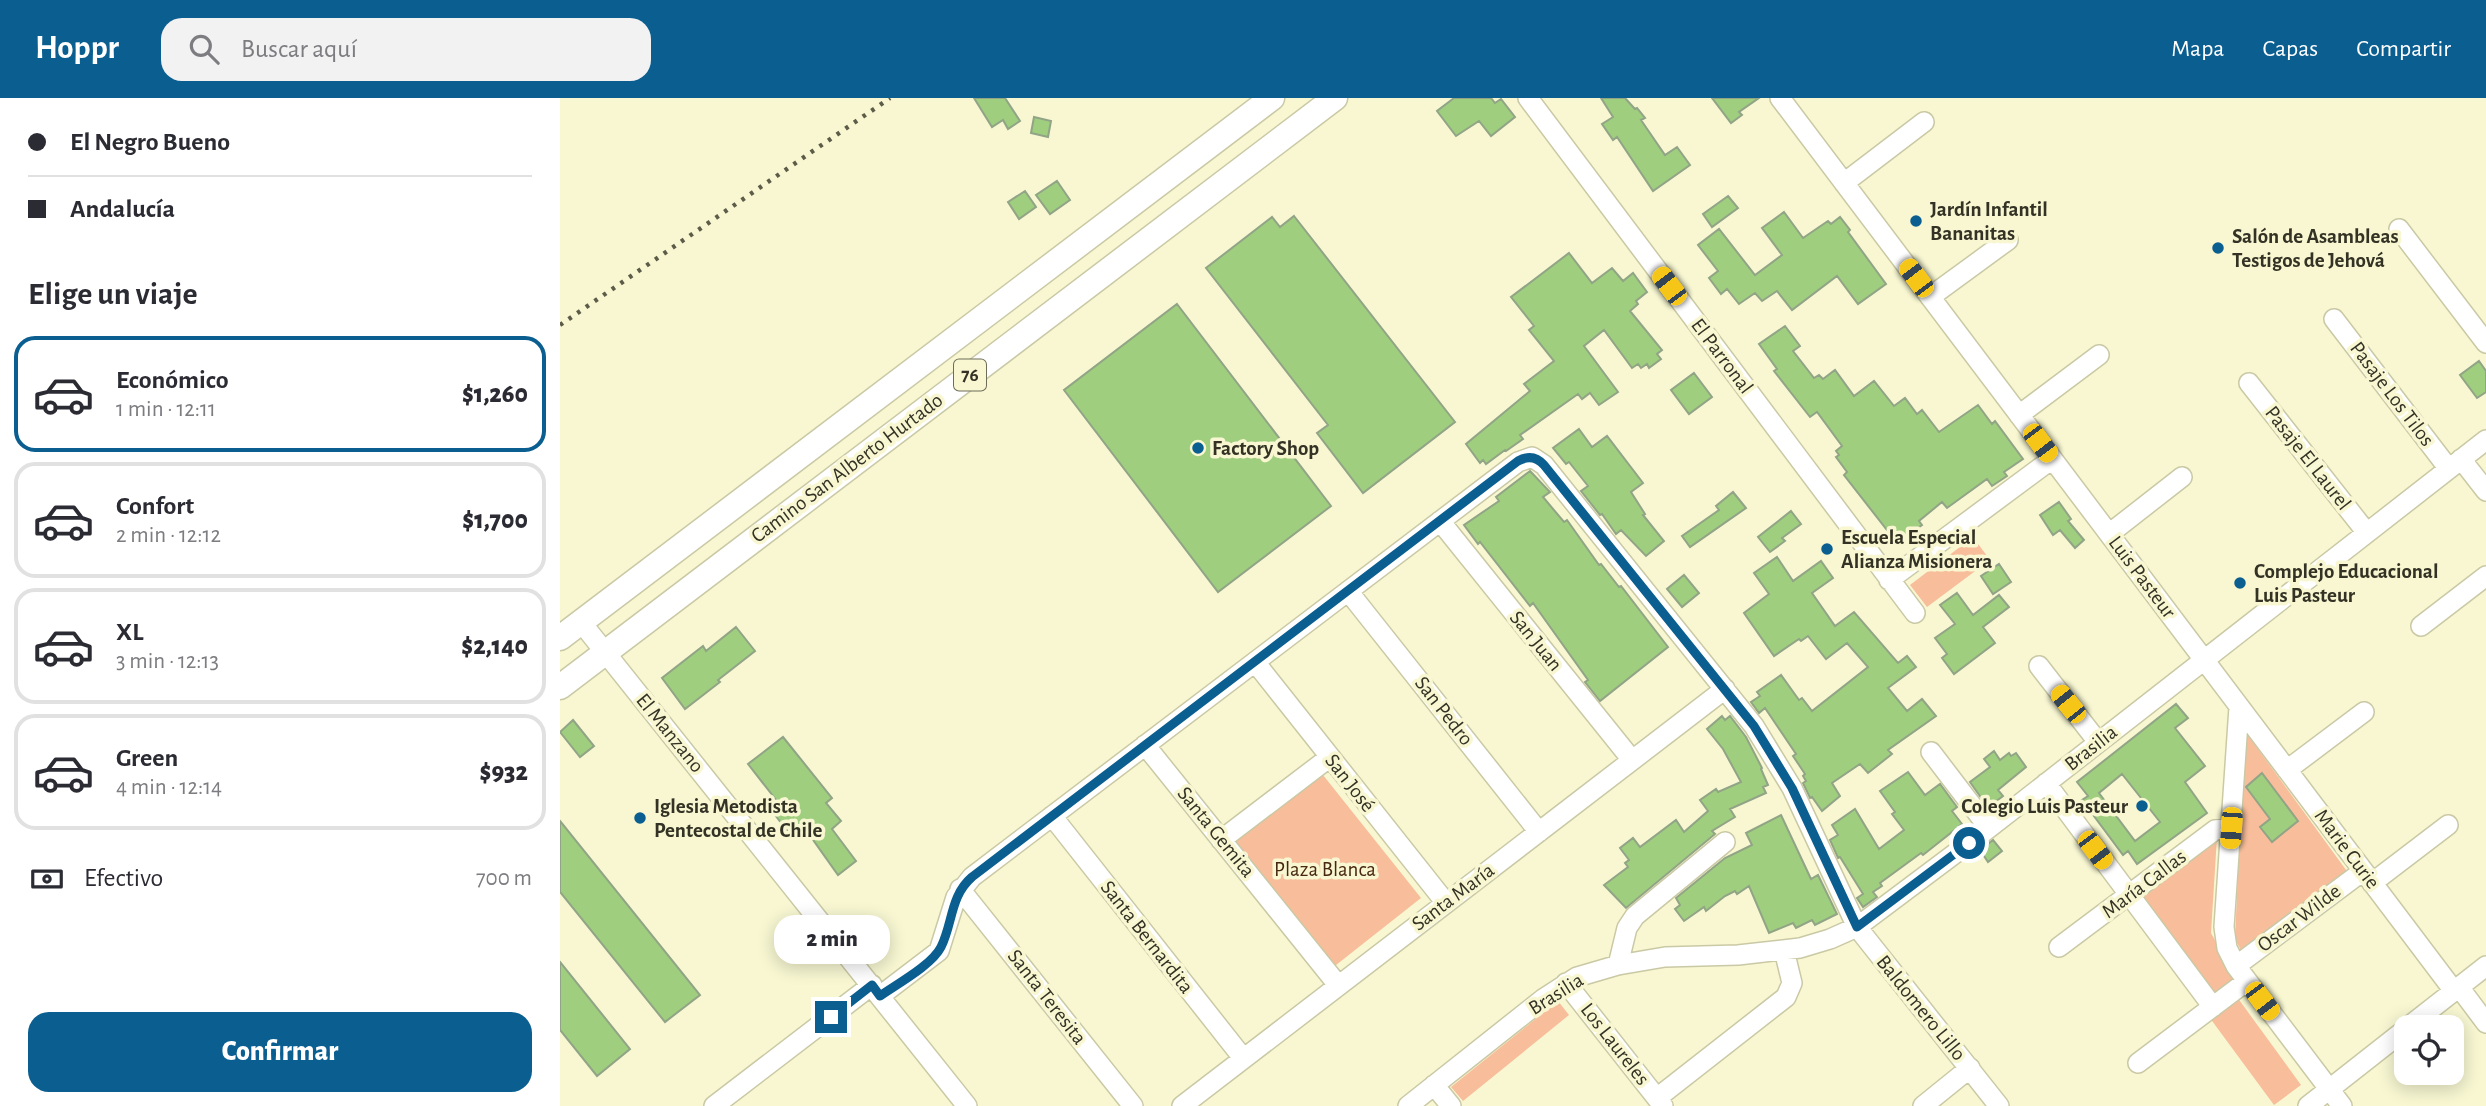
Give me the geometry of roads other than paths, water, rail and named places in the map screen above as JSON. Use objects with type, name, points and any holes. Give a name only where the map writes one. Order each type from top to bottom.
[{"type":"main road","name":"Camino San Alberto Hurtado","points":[[560,638],[1272,98]]},
{"type":"main road","name":"Camino San Alberto Hurtado","points":[[560,687],[1335,98]]},
{"type":"street","name":"El Parronal","points":[[1528,98],[1915,613]]},
{"type":"street","name":"Luis Pasteur","points":[[1780,98],[2239,706]]},
{"type":"street","points":[[1844,183],[1924,121]]},
{"type":"street","points":[[2399,229],[2486,343]]},
{"type":"street","points":[[1930,297],[2008,240]]},
{"type":"street","name":"Pasaje Los Tilos","points":[[2334,319],[2455,464],[2486,491]]},
{"type":"street","points":[[2020,415],[2099,355]]},
{"type":"street","name":"Pasaje El Laurel","points":[[2249,383],[2367,533]]},
{"type":"street","name":"Brasilia","points":[[1408,1106],[1566,983],[1589,973],[1665,957],[1784,950],[1830,939],[1857,927],[1989,828],[2486,440]]},
{"type":"street","name":"Baldomero Lillo","points":[[1440,521],[1518,461],[1532,457],[1544,465],[1754,726],[1779,765],[1857,927],[1999,1106]]},
{"type":"street","points":[[1889,580],[2052,459]]},
{"type":"street","points":[[2109,534],[2182,477]]},
{"type":"street","points":[[727,1102],[876,991],[939,951],[961,889],[972,877],[1440,521]]},
{"type":"street","name":"San Juan","points":[[1440,521],[1632,760]]},
{"type":"street","points":[[2421,626],[2486,576]]},
{"type":"street","name":"San Pedro","points":[[1348,591],[1539,832]]},
{"type":"street","name":"El Manzano","points":[[581,622],[967,1106]]},
{"type":"street","name":"San José","points":[[1255,662],[1446,903]]},
{"type":"street","points":[[2039,666],[2098,742]]},
{"type":"street","name":"Santa María","points":[[1182,1106],[1725,689]]},
{"type":"street","points":[[2239,706],[2225,938],[2227,948],[2242,974],[2342,1106]]},
{"type":"street","name":"Marie Curie","points":[[2239,706],[2368,877],[2486,1023]]},
{"type":"street","points":[[2287,769],[2364,712]]},
{"type":"street","name":"Santa Gemita","points":[[1145,745],[1338,985]]},
{"type":"street","points":[[1931,752],[1989,828]]},
{"type":"street","points":[[1221,839],[1330,757]]},
{"type":"street","points":[[2046,783],[2213,1007]]},
{"type":"street","name":"Santa Bernardita","points":[[1052,816],[1243,1058]]},
{"type":"street","name":"Oscar Wilde","points":[[2138,1063],[2213,1007],[2242,974],[2368,877],[2448,825]]},
{"type":"street","name":"María Callas","points":[[2059,947],[2215,830],[2231,828]]},
{"type":"street","points":[[1618,965],[1627,928],[1635,916],[1725,842]]},
{"type":"street","name":"Santa Teresita","points":[[961,889],[1133,1106]]},
{"type":"street","points":[[1660,1102],[1786,997],[1792,983],[1784,950]]},
{"type":"street","points":[[2423,1015],[2486,966]]},
{"type":"street","name":"Los Laureles","points":[[1566,983],[1660,1102]]},
{"type":"street","points":[[2308,1106],[2394,1038]]},
{"type":"street","points":[[1923,1106],[1970,1068]]},
{"type":"street","points":[[1434,1085],[1451,1106]]},
{"type":"railway","points":[[560,325],[890,98]]},
{"type":"place","name":"Jardín Infantil Bananitas","points":[[1916,221]]},
{"type":"place","name":"Salón de Asambleas Testigos de Jehová","points":[[2218,248]]},
{"type":"place","name":"Factory Shop","points":[[1198,448]]},
{"type":"place","name":"Escuela Especial Alianza Misionera","points":[[1827,549]]},
{"type":"place","name":"Complejo Educacional Luis Pasteur","points":[[2240,583]]},
{"type":"place","name":"Colegio Luis Pasteur","points":[[2142,806]]},
{"type":"place","name":"Iglesia Metodista Pentecostal de Chile","points":[[640,818]]},
{"type":"park label","name":"Plaza Blanca","points":[[1325,869]]}]
